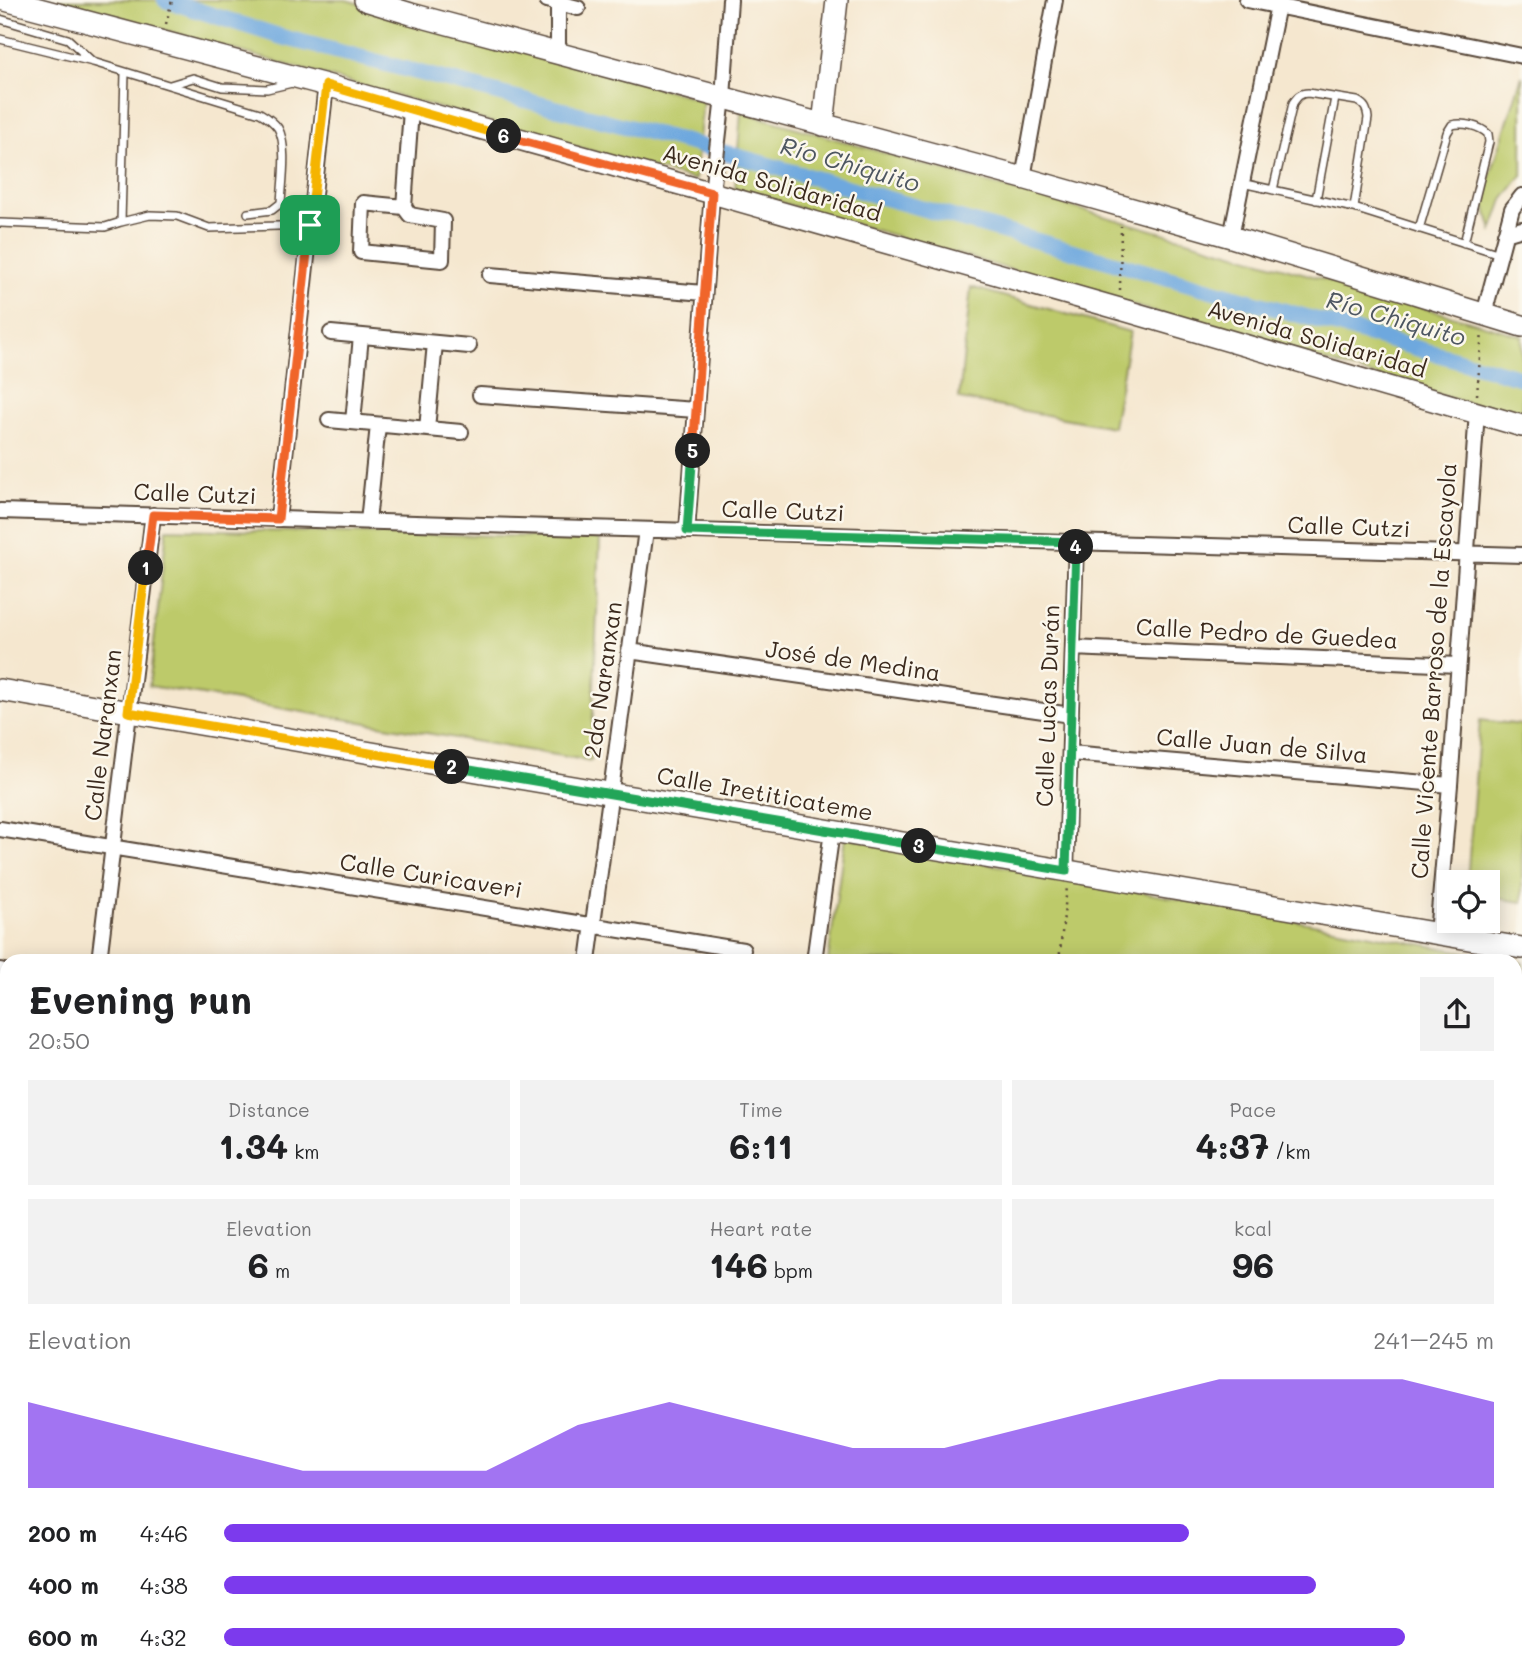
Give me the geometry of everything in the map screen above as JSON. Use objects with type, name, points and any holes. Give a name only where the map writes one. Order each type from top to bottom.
[{"type":"main road","name":"Avenida Solidaridad","points":[[5,0],[316,82],[712,193],[1522,426]]},
{"type":"main road","points":[[365,0],[412,7],[558,53],[1023,177],[1522,326]]},
{"type":"main road","points":[[823,125],[837,0]]},
{"type":"main road","name":"Calle Iretiticateme","points":[[0,691],[1522,948]]},
{"type":"street","points":[[687,531],[712,193],[730,0]]},
{"type":"street","points":[[1023,177],[1055,0]]},
{"type":"street","points":[[1247,0],[1278,3],[1522,56]]},
{"type":"street","points":[[558,53],[553,1],[578,8]]},
{"type":"street","points":[[1231,237],[1278,3]]},
{"type":"street","points":[[278,519],[310,225],[316,82]]},
{"type":"street","points":[[404,207],[363,203],[361,252],[442,260],[443,221],[410,215],[404,207],[411,110]]},
{"type":"street","points":[[1484,314],[1512,209],[1522,196]]},
{"type":"street","points":[[1505,234],[1522,229]]},
{"type":"street","points":[[490,275],[704,293]]},
{"type":"street","points":[[331,333],[469,346]]},
{"type":"street","points":[[353,422],[361,337]]},
{"type":"street","points":[[427,429],[435,343]]},
{"type":"street","points":[[480,396],[696,410]]},
{"type":"street","name":"Calle Vicente Barroso de la Escayola","points":[[1437,934],[1477,412]]},
{"type":"street","points":[[329,420],[461,432]]},
{"type":"street","points":[[368,522],[378,425]]},
{"type":"street","name":"Calle Cutzi","points":[[0,511],[1522,555]]},
{"type":"street","name":"Calle Naranxan","points":[[100,954],[153,515]]},
{"type":"street","name":"2da Naranxan","points":[[589,954],[646,530]]},
{"type":"street","name":"Calle Lucas Durán","points":[[1066,871],[1076,542]]},
{"type":"street","name":"Calle Pedro de Guedea","points":[[1073,648],[1458,665]]},
{"type":"street","name":"José de Medina","points":[[629,651],[1071,715]]},
{"type":"street","name":"Calle Juan de Silva","points":[[1070,753],[1450,785]]},
{"type":"street","name":"Calle Curicaveri","points":[[0,829],[743,950]]},
{"type":"street","points":[[815,954],[832,831]]},
{"type":"lane","points":[[0,19],[68,39],[93,62]]},
{"type":"lane","points":[[0,39],[170,85],[260,113],[271,120],[279,129],[283,142],[281,203],[272,210],[248,213]]},
{"type":"lane","points":[[121,222],[125,73]]},
{"type":"lane","points":[[170,85],[192,78],[222,87],[267,89],[316,82]]},
{"type":"lane","points":[[1273,190],[1293,103],[1303,93],[1335,97],[1364,104],[1368,111],[1354,208]]},
{"type":"lane","points":[[1316,200],[1335,97]]},
{"type":"lane","points":[[1419,229],[1447,133],[1452,125],[1458,124],[1482,128],[1488,134],[1489,142],[1464,243]]},
{"type":"lane","points":[[1242,183],[1354,208],[1500,254]]},
{"type":"lane","points":[[0,223],[105,227],[150,215],[177,216],[209,228],[310,225]]},
{"type":"path","points":[[166,25],[172,0]]},
{"type":"path","points":[[1120,237],[1120,278]]},
{"type":"path","points":[[1478,380],[1480,349]]},
{"type":"path","points":[[1060,954],[1066,871]]},
{"type":"green space","points":[[58,0],[346,0],[703,100],[695,180]]},
{"type":"green space","points":[[1522,76],[1522,175],[1503,200],[1492,231],[1483,198]]},
{"type":"green space","points":[[741,112],[1522,336],[1522,419],[735,189]]},
{"type":"green space","points":[[971,287],[1130,332],[1113,427],[959,399]]},
{"type":"green space","points":[[167,529],[600,538],[591,761],[149,686]]},
{"type":"green space","points":[[1480,720],[1522,725],[1522,902],[1500,899],[1500,870],[1468,870]]},
{"type":"green space","points":[[845,837],[1473,954],[829,954]]},
{"type":"waterway","name":"Río Chiquito","points":[[165,0],[282,37],[694,144],[1522,378]]},
{"type":"route","points":[[326,85],[712,193],[687,531],[1076,542],[1066,871],[128,712],[153,515],[278,519],[310,225],[326,85]]}]
